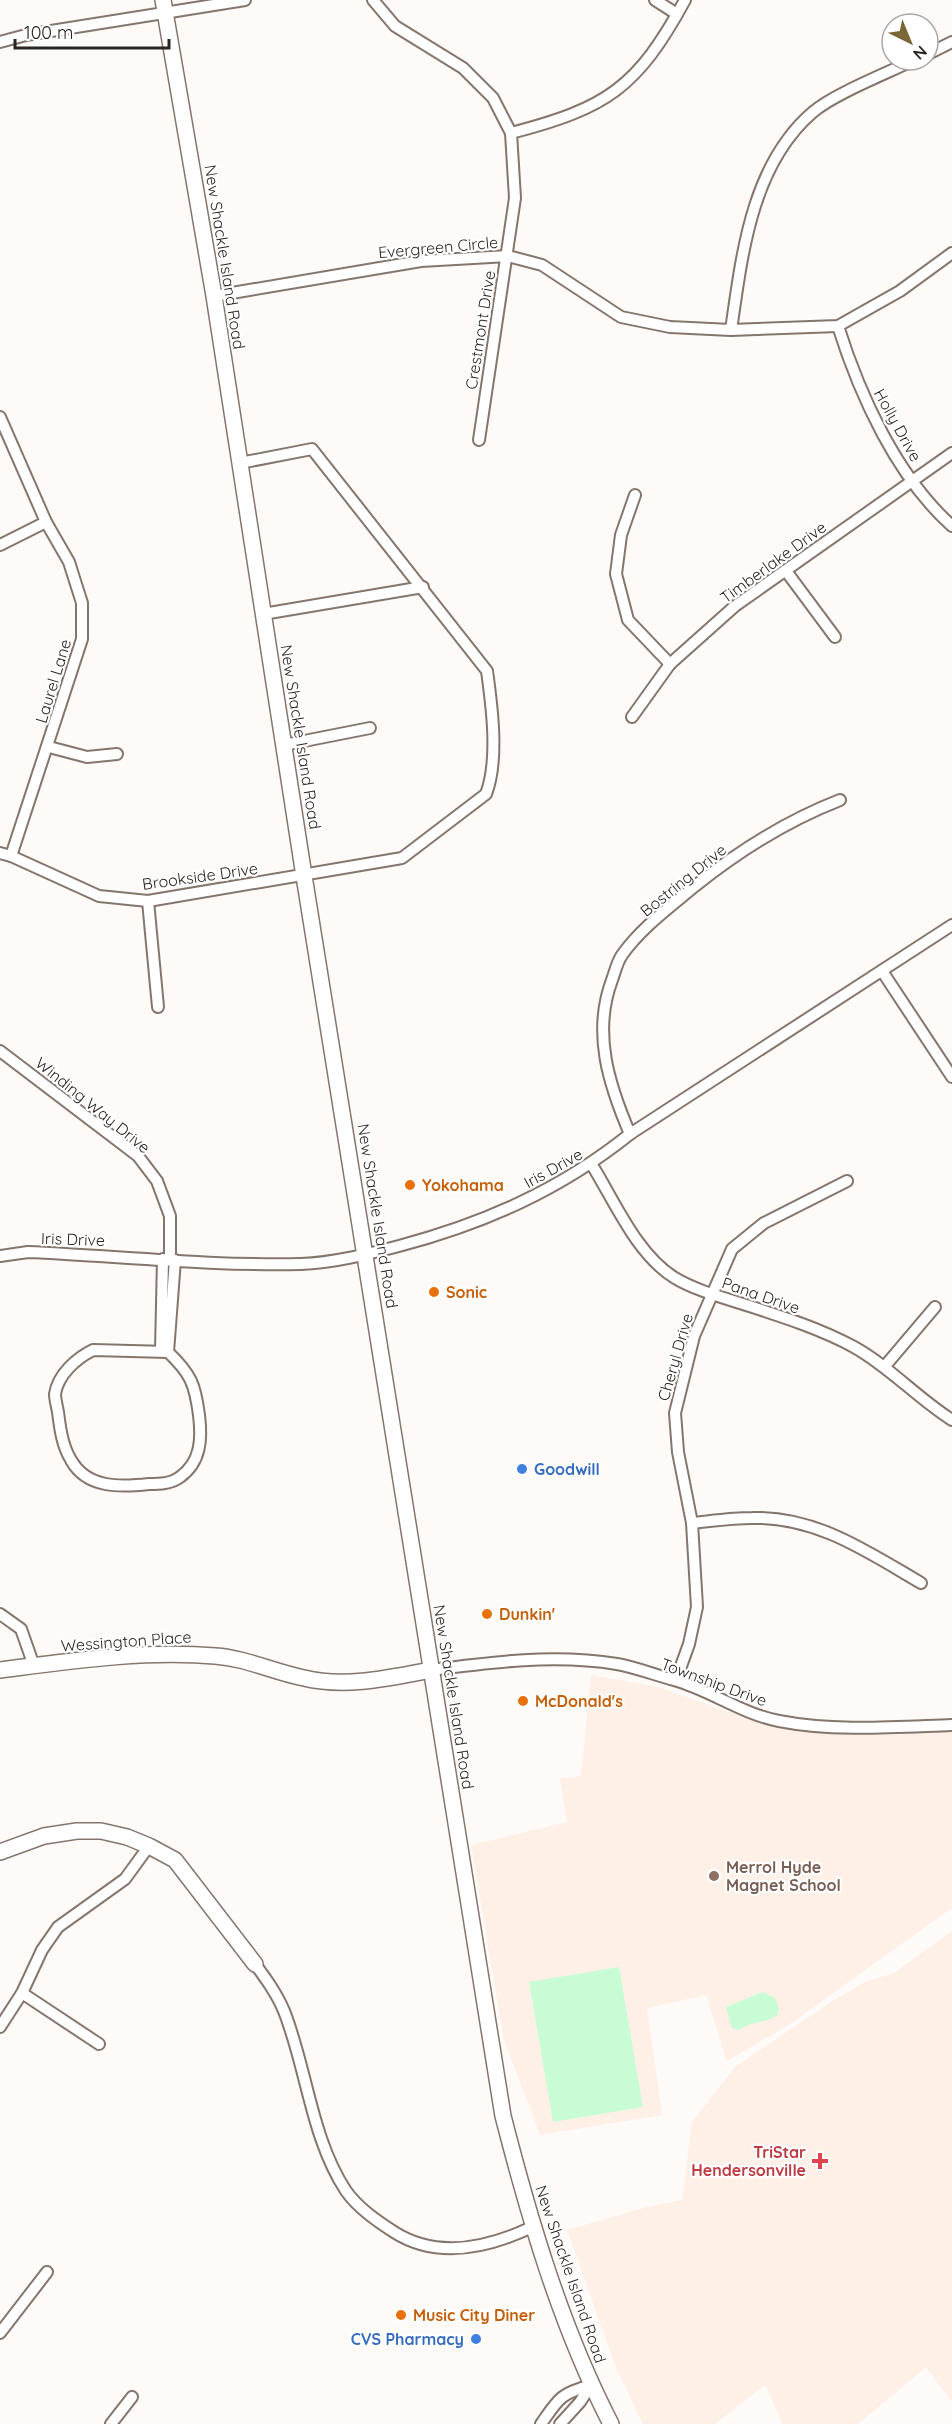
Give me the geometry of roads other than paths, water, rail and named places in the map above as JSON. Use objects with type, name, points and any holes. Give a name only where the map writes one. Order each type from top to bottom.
[{"type":"main road","name":"New Shackle Island Road","points":[[165,7],[214,296],[304,876],[367,1254],[503,2115],[532,2227],[591,2385],[611,2424]]},
{"type":"main road","name":"Wessington Place","points":[[0,1670],[178,1653],[245,1659],[303,1678],[336,1683],[384,1679],[431,1670]]},
{"type":"main road","points":[[0,1852],[44,1836],[77,1831],[100,1831],[127,1837],[149,1846],[175,1860],[255,1964]]},
{"type":"street","points":[[0,42],[165,7],[245,0]]},
{"type":"street","name":"Crestmont Drive","points":[[373,0],[395,26],[463,68],[493,98],[512,133],[514,198],[508,256],[492,340],[479,440]]},
{"type":"street","points":[[655,0],[677,14]]},
{"type":"street","points":[[512,133],[558,120],[619,91],[643,68],[685,0]]},
{"type":"street","points":[[731,330],[740,256],[758,197],[781,147],[813,111],[891,72]]},
{"type":"street","name":"Evergreen Circle","points":[[214,296],[421,261],[508,256],[542,265],[621,317],[670,327],[731,330],[838,326],[900,291],[952,254]]},
{"type":"street","name":"Holly Drive","points":[[838,326],[854,375],[874,417],[912,481],[938,513],[952,526]]},
{"type":"street","name":"Laurel Lane","points":[[0,417],[46,522],[69,562],[82,603],[82,639],[49,747],[5,854]]},
{"type":"street","name":"Brookside Drive","points":[[5,854],[99,896],[148,901],[402,858],[486,794],[491,780],[492,706],[487,671],[312,449],[240,463]]},
{"type":"street","name":"Timberlake Drive","points":[[632,717],[670,664],[735,606],[952,453]]},
{"type":"street","points":[[635,495],[621,535],[616,574],[628,620],[670,664]]},
{"type":"street","points":[[0,545],[46,522]]},
{"type":"street","points":[[786,571],[835,637]]},
{"type":"street","points":[[264,614],[423,587]]},
{"type":"street","points":[[284,744],[370,728]]},
{"type":"street","points":[[49,747],[87,756],[117,754]]},
{"type":"street","name":"Bostring Drive","points":[[630,1134],[614,1097],[603,1053],[606,996],[621,956],[656,918],[752,844],[801,815],[840,800]]},
{"type":"street","points":[[148,901],[158,1007]]},
{"type":"street","name":"Iris Drive","points":[[0,1256],[28,1252],[302,1264],[367,1254],[434,1237],[492,1216],[592,1165],[630,1134],[952,925]]},
{"type":"street","points":[[882,971],[952,1077]]},
{"type":"street","name":"Winding Way Drive","points":[[0,1051],[138,1156],[157,1181],[170,1216],[165,1352]]},
{"type":"street","name":"Pana Drive","points":[[592,1165],[644,1249],[674,1278],[711,1294],[817,1330],[853,1346],[885,1366],[933,1408],[952,1420]]},
{"type":"street","name":"Cheryl Drive","points":[[676,1680],[689,1644],[697,1607],[692,1523],[678,1452],[675,1413],[691,1346],[711,1294],[732,1249],[764,1223],[847,1181]]},
{"type":"street","points":[[885,1366],[935,1307]]},
{"type":"street","points":[[93,1350],[165,1352],[183,1367],[193,1382],[201,1434],[195,1460],[179,1478],[166,1483],[115,1487],[92,1480],[71,1462],[62,1440],[56,1394],[63,1377],[81,1356],[93,1350]]},
{"type":"street","points":[[692,1523],[752,1517],[784,1520],[816,1527],[851,1542],[921,1583]]},
{"type":"street","points":[[0,1614],[21,1629],[34,1666]]},
{"type":"street","name":"Township Drive","points":[[431,1670],[499,1661],[544,1659],[619,1664],[676,1680],[731,1706],[779,1721],[849,1726],[952,1725]]},
{"type":"street","points":[[0,2027],[22,1994],[42,1950],[58,1927],[125,1879],[149,1846]]},
{"type":"street","points":[[255,1964],[284,2010],[331,2163],[347,2192],[366,2212],[411,2242],[433,2247],[470,2249],[502,2241],[532,2227]]},
{"type":"street","points":[[22,1994],[99,2044]]},
{"type":"street","points":[[0,2333],[47,2272]]},
{"type":"street","points":[[541,2424],[557,2400],[567,2392],[591,2385]]},
{"type":"street","points":[[560,2424],[580,2402],[591,2385]]},
{"type":"street","points":[[111,2424],[132,2397]]},
{"type":"place","name":"Yokohama","points":[[410,1185]]},
{"type":"place","name":"Sonic","points":[[434,1292]]},
{"type":"place","name":"Goodwill","points":[[522,1469]]},
{"type":"place","name":"Dunkin'","points":[[487,1614]]},
{"type":"place","name":"McDonald's","points":[[523,1701]]},
{"type":"place","name":"Merrol Hyde Magnet School","points":[[714,1876]]},
{"type":"place","name":"TriStar Hendersonville","points":[[820,2161]]},
{"type":"place","name":"Music City Diner","points":[[401,2315]]},
{"type":"place","name":"CVS Pharmacy","points":[[476,2339]]}]
